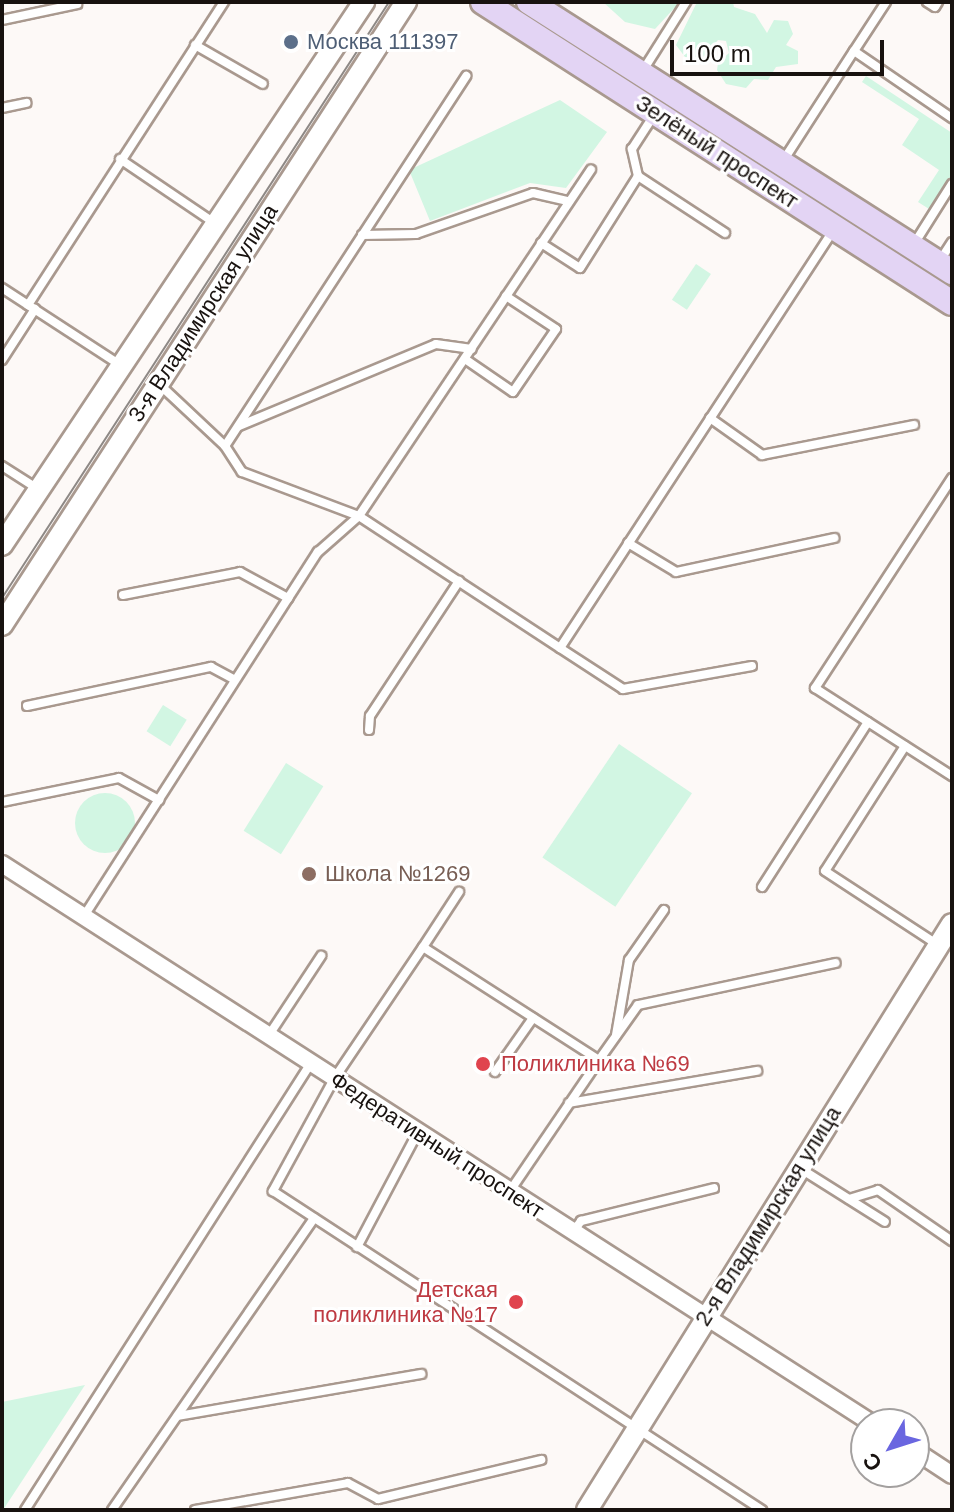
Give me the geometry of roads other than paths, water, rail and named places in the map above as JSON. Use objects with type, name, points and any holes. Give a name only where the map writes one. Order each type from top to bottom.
[{"type":"main road","name":"Зелёный проспект","points":[[483,2],[952,303]]},
{"type":"main road","name":"Зелёный проспект","points":[[529,2],[945,268]]},
{"type":"street","name":"3-я Владимирская улица","points":[[2,545],[213,222],[364,2]]},
{"type":"street","name":"3-я Владимирская улица","points":[[2,625],[406,2]]},
{"type":"street","name":"Федеративный проспект","points":[[3,868],[84,916],[850,1409]]},
{"type":"street","name":"2-я Владимирская улица","points":[[587,1510],[952,924]]},
{"type":"street","points":[[930,1461],[952,1475]]},
{"type":"lane","points":[[2,360],[120,159],[224,2]]},
{"type":"lane","points":[[642,72],[686,2]]},
{"type":"lane","points":[[782,161],[886,2]]},
{"type":"lane","points":[[927,2],[935,7],[938,2]]},
{"type":"lane","points":[[2,20],[77,4]]},
{"type":"lane","points":[[195,45],[263,84]]},
{"type":"lane","points":[[854,51],[952,118]]},
{"type":"lane","points":[[225,446],[466,76]]},
{"type":"lane","points":[[2,108],[26,103]]},
{"type":"lane","points":[[655,112],[632,149],[638,176],[725,233]]},
{"type":"lane","points":[[120,159],[213,222]]},
{"type":"lane","points":[[84,916],[318,552],[359,516],[591,169]]},
{"type":"lane","points":[[541,243],[580,268],[638,176]]},
{"type":"lane","points":[[912,246],[952,184]]},
{"type":"lane","points":[[362,235],[416,234],[533,193],[569,201]]},
{"type":"lane","points":[[560,648],[835,228]]},
{"type":"lane","points":[[945,268],[952,242]]},
{"type":"lane","points":[[2,288],[120,365]]},
{"type":"lane","points":[[465,359],[513,392],[556,329],[506,296]]},
{"type":"lane","points":[[238,426],[436,344],[472,349]]},
{"type":"lane","points":[[157,382],[225,446],[242,472],[359,516],[623,689],[752,666]]},
{"type":"lane","points":[[710,418],[762,455],[914,425]]},
{"type":"lane","points":[[2,466],[39,489]]},
{"type":"lane","points":[[952,478],[815,688],[952,776]]},
{"type":"lane","points":[[628,543],[676,572],[834,538]]},
{"type":"lane","points":[[123,595],[240,572],[288,598]]},
{"type":"lane","points":[[369,730],[370,716],[459,581]]},
{"type":"lane","points":[[27,706],[211,667],[235,680]]},
{"type":"lane","points":[[762,887],[868,722]]},
{"type":"lane","points":[[905,746],[825,871],[939,945]]},
{"type":"lane","points":[[2,802],[119,778],[159,800]]},
{"type":"lane","points":[[459,892],[334,1079],[273,1191],[635,1432],[762,1510]]},
{"type":"lane","points":[[616,1035],[629,960],[664,910]]},
{"type":"lane","points":[[423,947],[599,1060]]},
{"type":"lane","points":[[268,1036],[321,956]]},
{"type":"lane","points":[[510,1192],[638,1005],[836,963]]},
{"type":"lane","points":[[495,1072],[533,1018]]},
{"type":"lane","points":[[25,1510],[311,1063]]},
{"type":"lane","points":[[569,1103],[757,1071]]},
{"type":"lane","points":[[357,1247],[418,1132]]},
{"type":"lane","points":[[799,1167],[885,1222]]},
{"type":"lane","points":[[573,1232],[581,1221],[714,1188]]},
{"type":"lane","points":[[849,1199],[878,1190],[952,1241]]},
{"type":"lane","points":[[112,1510],[314,1218]]},
{"type":"lane","points":[[178,1416],[421,1374]]},
{"type":"lane","points":[[195,1510],[348,1483],[378,1499],[541,1460]]},
{"type":"tram line","points":[[2,598],[389,2]]},
{"type":"place","name":"Москва 111397","points":[[291,42]]},
{"type":"place","name":"Школа №1269","points":[[309,874]]},
{"type":"place","name":"Поликлиника №69","points":[[483,1064]]},
{"type":"place","name":"Детская поликлиника №17","points":[[516,1302]]}]
